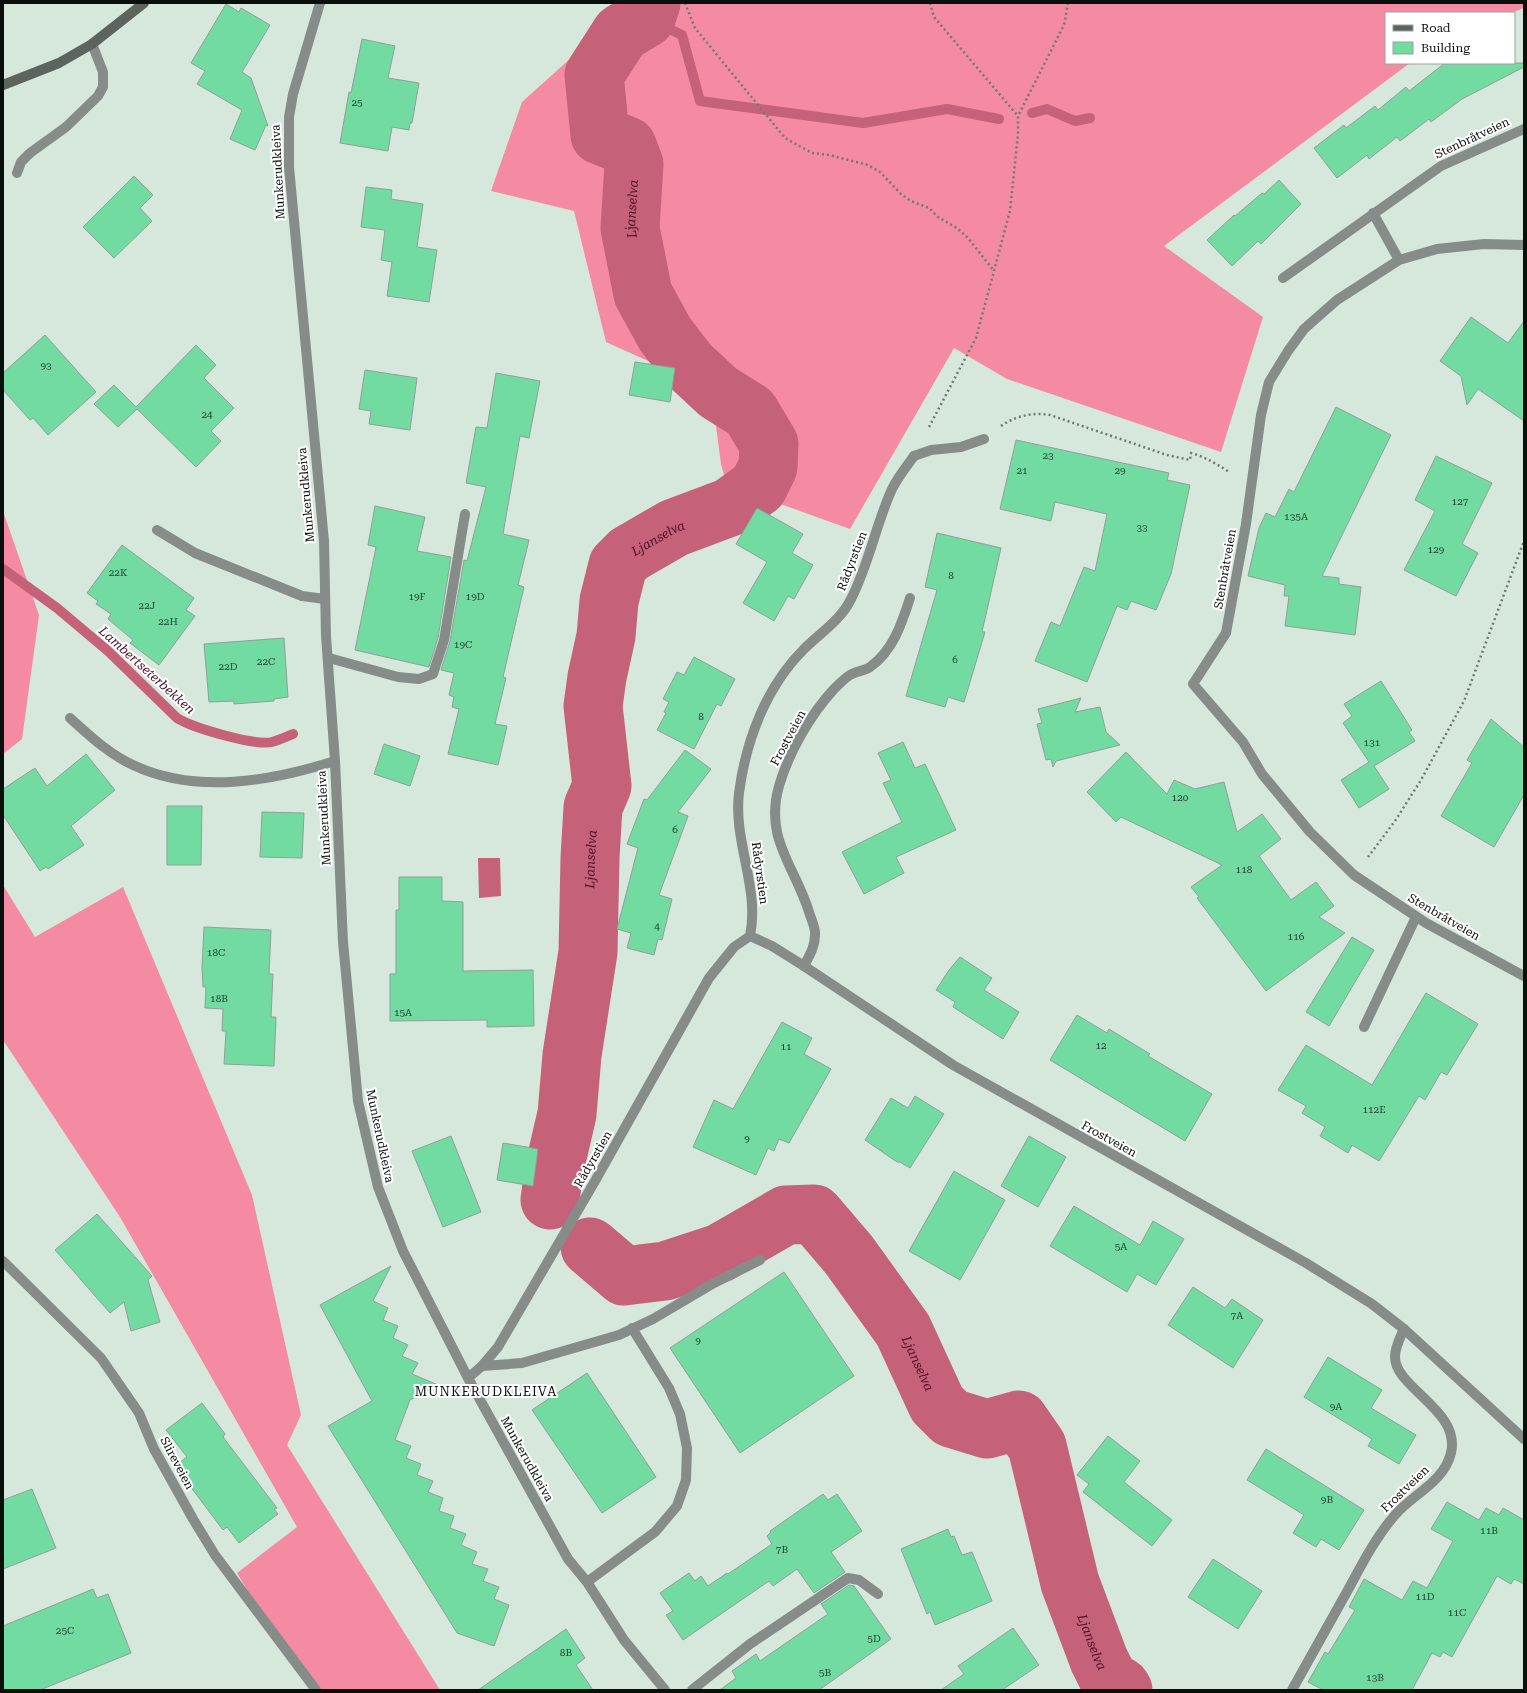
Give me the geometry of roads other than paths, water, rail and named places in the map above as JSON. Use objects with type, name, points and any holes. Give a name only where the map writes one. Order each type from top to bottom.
[{"type":"main road","points":[[3,85],[60,63],[92,44],[144,3]]},
{"type":"street","name":"Munkerudkleiva","points":[[320,3],[293,94],[289,117],[289,160],[322,522],[343,942],[358,1100],[378,1187],[403,1251],[468,1378],[568,1559],[587,1582],[624,1640],[665,1690]]},
{"type":"street","points":[[17,173],[21,162],[30,153],[66,127],[98,96],[103,87],[103,72],[92,44]]},
{"type":"street","name":"Stenbråtveien","points":[[1283,278],[1441,166],[1524,129]]},
{"type":"street","points":[[1373,213],[1399,260]]},
{"type":"street","name":"Stenbråtveien","points":[[1524,245],[1484,244],[1437,249],[1399,260],[1337,300],[1304,329],[1274,371],[1269,382],[1262,415],[1246,524],[1226,632],[1193,684],[1243,742],[1262,774],[1305,827],[1354,875],[1416,917],[1524,976]]},
{"type":"street","name":"Rådyrstien","points":[[468,1378],[482,1366],[498,1347],[595,1182],[709,978],[734,947],[750,936],[752,924],[752,900],[744,859],[739,808],[742,774],[756,724],[776,683],[790,664],[838,618],[851,601],[868,559],[892,489],[900,474],[914,456],[930,450],[961,447],[984,438]]},
{"type":"street","points":[[329,658],[398,677],[419,679],[433,674],[444,640],[465,514]]},
{"type":"street","points":[[157,530],[195,553],[302,596],[325,599]]},
{"type":"street","name":"Frostveien","points":[[804,966],[813,948],[816,933],[806,903],[789,869],[778,842],[775,813],[779,786],[789,759],[818,709],[835,688],[851,674],[869,668],[884,654],[900,629],[910,598]]},
{"type":"street","points":[[70,718],[101,745],[133,765],[161,776],[182,781],[254,781],[306,770],[335,761]]},
{"type":"street","points":[[1364,1027],[1416,917]]},
{"type":"street","name":"Frostveien","points":[[750,936],[772,946],[804,966],[952,1065],[1306,1263],[1372,1304],[1404,1328],[1522,1435]]},
{"type":"street","points":[[482,1366],[522,1363],[619,1334],[653,1319],[714,1283],[760,1260]]},
{"type":"street","name":"Slireveien","points":[[3,1261],[101,1358],[139,1413],[154,1449],[192,1519],[215,1555],[316,1690]]},
{"type":"street","points":[[587,1582],[655,1532],[677,1506],[686,1480],[687,1448],[680,1414],[669,1388],[632,1328]]},
{"type":"street","name":"Frostveien","points":[[1292,1690],[1356,1574],[1385,1528],[1395,1515],[1431,1484],[1444,1469],[1451,1452],[1450,1433],[1440,1414],[1398,1368],[1395,1358],[1397,1345],[1404,1328]]},
{"type":"street","points":[[692,1690],[750,1644],[848,1578],[859,1580],[878,1594]]},
{"type":"waterway","name":"Ljanselva","points":[[550,1200],[554,1170],[567,1114],[572,1055],[588,952],[590,858],[593,807],[602,786],[593,706],[597,677],[606,636],[609,601],[618,565],[629,554],[674,528],[730,507],[758,487],[768,467],[769,444],[750,412],[718,392],[688,364],[665,334],[643,294],[630,228],[634,164],[627,146],[600,135],[594,75],[621,33],[646,18],[651,3]]},
{"type":"waterway","points":[[646,18],[682,35],[700,101],[863,123],[947,109],[999,119]]},
{"type":"waterway","points":[[1032,113],[1047,109],[1075,121],[1090,118]]},
{"type":"waterway","name":"Lambertseterbekken","points":[[3,569],[57,608],[108,651],[177,718],[196,727],[239,739],[264,743],[272,742],[293,734]]},
{"type":"waterway","name":"Ljanselva","points":[[590,1247],[624,1276],[665,1271],[720,1253],[786,1215],[814,1214],[849,1255],[903,1330],[937,1404],[951,1418],[987,1429],[1019,1420],[1037,1446],[1070,1583],[1099,1660],[1109,1680],[1121,1687],[1123,1690]]},
{"type":"district","name":"MUNKERUDKLEIVA","points":[[486,1391]]}]
